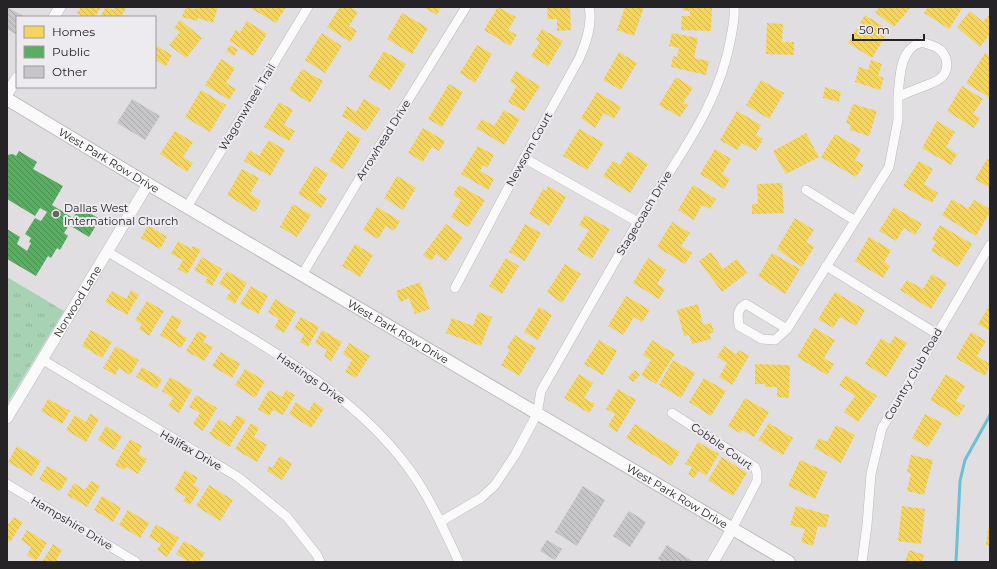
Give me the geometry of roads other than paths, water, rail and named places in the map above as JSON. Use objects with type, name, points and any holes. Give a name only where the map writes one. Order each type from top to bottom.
[{"type":"main road","name":"West Park Row Drive","points":[[7,99],[148,184],[789,562]]},
{"type":"street","points":[[55,16],[60,7]]},
{"type":"street","name":"Wagonwheel Trail","points":[[187,207],[308,7]]},
{"type":"street","name":"Arrowhead Drive","points":[[302,274],[466,7]]},
{"type":"street","name":"Newsom Court","points":[[455,288],[524,158],[579,60],[586,44],[589,27],[589,7]]},
{"type":"street","name":"Stagecoach Drive","points":[[440,522],[481,498],[495,485],[515,456],[537,414],[542,390],[638,222],[705,115],[723,71],[735,14],[734,7]]},
{"type":"street","points":[[787,329],[746,304],[741,306],[737,314],[739,326],[762,339],[775,340],[787,329],[854,220],[889,167],[898,120],[898,97],[902,62],[906,53],[914,44],[922,42],[938,48],[945,56],[948,63],[947,70],[940,79],[898,97]]},
{"type":"street","points":[[7,94],[16,80]]},
{"type":"street","points":[[524,158],[638,222]]},
{"type":"street","name":"Norwood Lane","points":[[7,418],[148,184]]},
{"type":"street","points":[[806,190],[854,220]]},
{"type":"street","name":"Country Club Road","points":[[862,562],[867,525],[871,474],[882,428],[990,245]]},
{"type":"street","name":"Hastings Drive","points":[[108,252],[274,352],[325,385],[367,420],[407,466],[440,522],[459,562]]},
{"type":"street","points":[[826,266],[937,334]]},
{"type":"street","name":"Halifax Drive","points":[[43,360],[238,477],[287,517],[317,555],[320,562]]},
{"type":"street","name":"Cobble Court","points":[[672,412],[755,467],[758,473],[757,481],[732,529]]},
{"type":"street","name":"Hampshire Drive","points":[[7,484],[136,562]]},
{"type":"street","points":[[713,562],[732,529]]},
{"type":"waterway","points":[[956,562],[960,481],[965,460],[990,415]]},
{"type":"place","name":"Dallas West International Church","points":[[56,214]]}]
